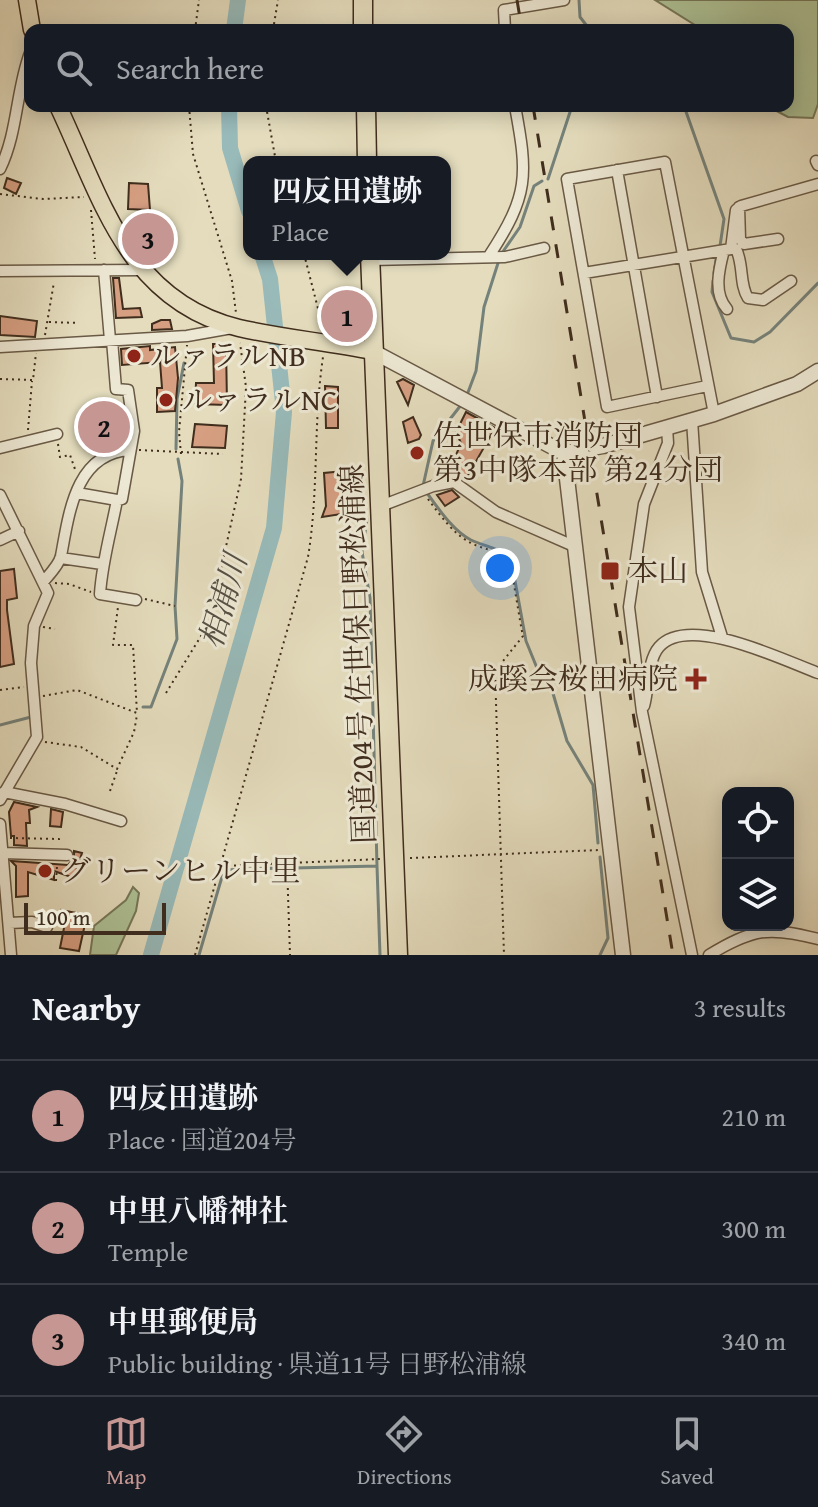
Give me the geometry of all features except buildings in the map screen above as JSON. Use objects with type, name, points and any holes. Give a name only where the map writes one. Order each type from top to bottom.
[{"type":"highway","points":[[363,0],[363,24]]},
{"type":"highway","points":[[366,112],[367,156]]},
{"type":"highway","name":"国道204号 佐世保日野松浦線","points":[[370,260],[381,506],[389,859],[398,955]]},
{"type":"main road","points":[[27,0],[31,24]]},
{"type":"main road","points":[[61,112],[140,270],[170,299],[238,327],[372,351]]},
{"type":"street","points":[[505,24],[504,10],[564,0]]},
{"type":"street","points":[[0,169],[19,112],[24,69]]},
{"type":"street","points":[[489,256],[512,222],[522,198],[525,170],[516,112]]},
{"type":"street","points":[[707,386],[607,407],[567,179],[665,162],[714,414]]},
{"type":"street","points":[[617,170],[657,397]]},
{"type":"street","points":[[739,207],[818,184]]},
{"type":"street","points":[[739,207],[742,217],[740,239],[744,244],[778,239]]},
{"type":"street","points":[[727,309],[721,302],[718,287],[723,250],[739,207]]},
{"type":"street","points":[[451,256],[505,257],[544,248]]},
{"type":"street","points":[[584,273],[736,249],[743,266],[743,291],[748,298],[763,300],[791,281]]},
{"type":"street","points":[[77,493],[122,499],[134,431],[128,390],[116,389],[100,270]]},
{"type":"street","points":[[0,271],[140,270]]},
{"type":"street","points":[[0,347],[187,336],[238,327]]},
{"type":"street","points":[[372,351],[564,453],[714,414],[797,384],[818,371]]},
{"type":"street","points":[[692,420],[702,572],[722,637]]},
{"type":"street","points":[[667,428],[668,443],[644,504],[629,607],[642,712],[692,955]]},
{"type":"street","points":[[0,448],[57,434]]},
{"type":"street","points":[[43,582],[61,558],[63,531],[80,481],[105,455],[130,450]]},
{"type":"street","points":[[564,453],[613,849],[623,955]]},
{"type":"street","points":[[381,506],[454,482],[496,512],[576,547]]},
{"type":"street","points":[[0,495],[48,593],[34,626],[31,663],[36,740],[2,796],[65,804],[121,821]]},
{"type":"street","points":[[117,500],[112,538],[102,564],[100,594],[136,600]]},
{"type":"street","points":[[0,540],[19,531]]},
{"type":"street","points":[[61,558],[102,564]]},
{"type":"street","points":[[642,712],[660,646],[672,638],[722,637],[818,673]]},
{"type":"street","points":[[0,824],[9,923],[7,949]]},
{"type":"street","points":[[3,853],[62,855]]},
{"type":"street","points":[[9,923],[32,922],[47,927]]},
{"type":"street","points":[[709,955],[757,930],[778,930],[818,939]]},
{"type":"path","points":[[196,24],[199,0]]},
{"type":"path","points":[[274,24],[278,0]]},
{"type":"path","points":[[166,693],[209,623],[241,479],[246,387],[232,281],[193,154],[190,112]]},
{"type":"path","points":[[267,112],[275,156]]},
{"type":"path","points":[[0,194],[43,199],[101,197]]},
{"type":"path","points":[[100,270],[91,210],[101,197]]},
{"type":"path","points":[[195,955],[308,557],[316,507],[318,391],[326,341],[306,260]]},
{"type":"path","points":[[28,440],[27,421],[33,380],[54,297],[54,270]]},
{"type":"path","points":[[48,322],[79,323]]},
{"type":"path","points":[[181,454],[179,432],[182,380],[188,361],[187,336]]},
{"type":"path","points":[[0,379],[33,380]]},
{"type":"path","points":[[57,434],[60,457],[70,455],[80,481]]},
{"type":"path","points":[[130,450],[223,454]]},
{"type":"path","points":[[428,489],[445,521],[469,543],[503,555],[512,565],[514,600],[523,636],[495,671],[504,955]]},
{"type":"path","points":[[43,582],[69,584],[100,594]]},
{"type":"path","points":[[110,791],[134,732],[137,713],[133,645],[113,645],[119,598]]},
{"type":"path","points":[[136,600],[175,606]]},
{"type":"path","points":[[0,690],[34,685]]},
{"type":"path","points":[[35,697],[77,690],[137,713]]},
{"type":"path","points":[[36,740],[81,747],[117,769]]},
{"type":"path","points":[[1,838],[59,839]]},
{"type":"path","points":[[220,866],[613,849]]},
{"type":"path","points":[[56,881],[62,855]]},
{"type":"path","points":[[287,863],[290,955]]},
{"type":"green space","points":[[655,0],[818,0],[818,104],[813,118],[788,117],[778,112],[794,112],[794,24],[693,24]]},
{"type":"green space","points":[[133,887],[139,893],[136,911],[116,955],[90,955],[94,926],[126,900]]},
{"type":"waterway","name":"相浦川","points":[[235,24],[238,0]]},
{"type":"waterway","points":[[579,0],[580,17],[585,24]]},
{"type":"waterway","name":"相浦川","points":[[229,112],[230,148],[243,191]]},
{"type":"waterway","points":[[548,179],[570,112]]},
{"type":"waterway","points":[[686,112],[724,219],[720,246]]},
{"type":"waterway","points":[[502,253],[520,227],[534,186],[542,181]]},
{"type":"waterway","points":[[714,273],[717,253]]},
{"type":"waterway","name":"相浦川","points":[[151,955],[274,528],[284,412],[270,279],[264,260]]},
{"type":"waterway","points":[[467,395],[476,371],[484,307],[499,260]]},
{"type":"waterway","points":[[713,281],[712,292],[731,338],[754,342],[770,332],[818,283]]},
{"type":"waterway","points":[[176,449],[177,399],[184,363]]},
{"type":"waterway","points":[[423,486],[433,441],[461,405]]},
{"type":"waterway","points":[[143,707],[151,707],[177,639],[175,606],[182,481],[178,459]]},
{"type":"waterway","points":[[427,493],[446,519],[464,536],[511,559],[526,641],[537,668],[552,690],[567,741],[593,785],[598,843]]},
{"type":"waterway","points":[[367,519],[362,552],[370,598],[377,866]]},
{"type":"waterway","points":[[0,725],[31,717]]},
{"type":"waterway","points":[[600,857],[608,938],[600,955]]},
{"type":"waterway","points":[[294,868],[377,866],[380,955]]},
{"type":"waterway","points":[[199,955],[224,870],[280,868]]},
{"type":"railway","points":[[517,0],[521,24]]},
{"type":"railway","points":[[534,112],[673,955]]},
{"type":"place","name":"中里郵便局","points":[[148,239]]},
{"type":"place","name":"四反田遺跡","points":[[347,316]]},
{"type":"place","name":"ルァラルNB","points":[[134,356]]},
{"type":"place","name":"ルァラルNC","points":[[166,400]]},
{"type":"place","name":"中里八幡神社","points":[[104,427]]},
{"type":"place","name":"佐世保市消防団 第3中隊本部 第24分団","points":[[417,453]]},
{"type":"place","name":"本山","points":[[610,571]]},
{"type":"place","name":"成蹊会桜田病院","points":[[696,679]]},
{"type":"place","name":"グリーンヒル中里","points":[[45,871]]}]
